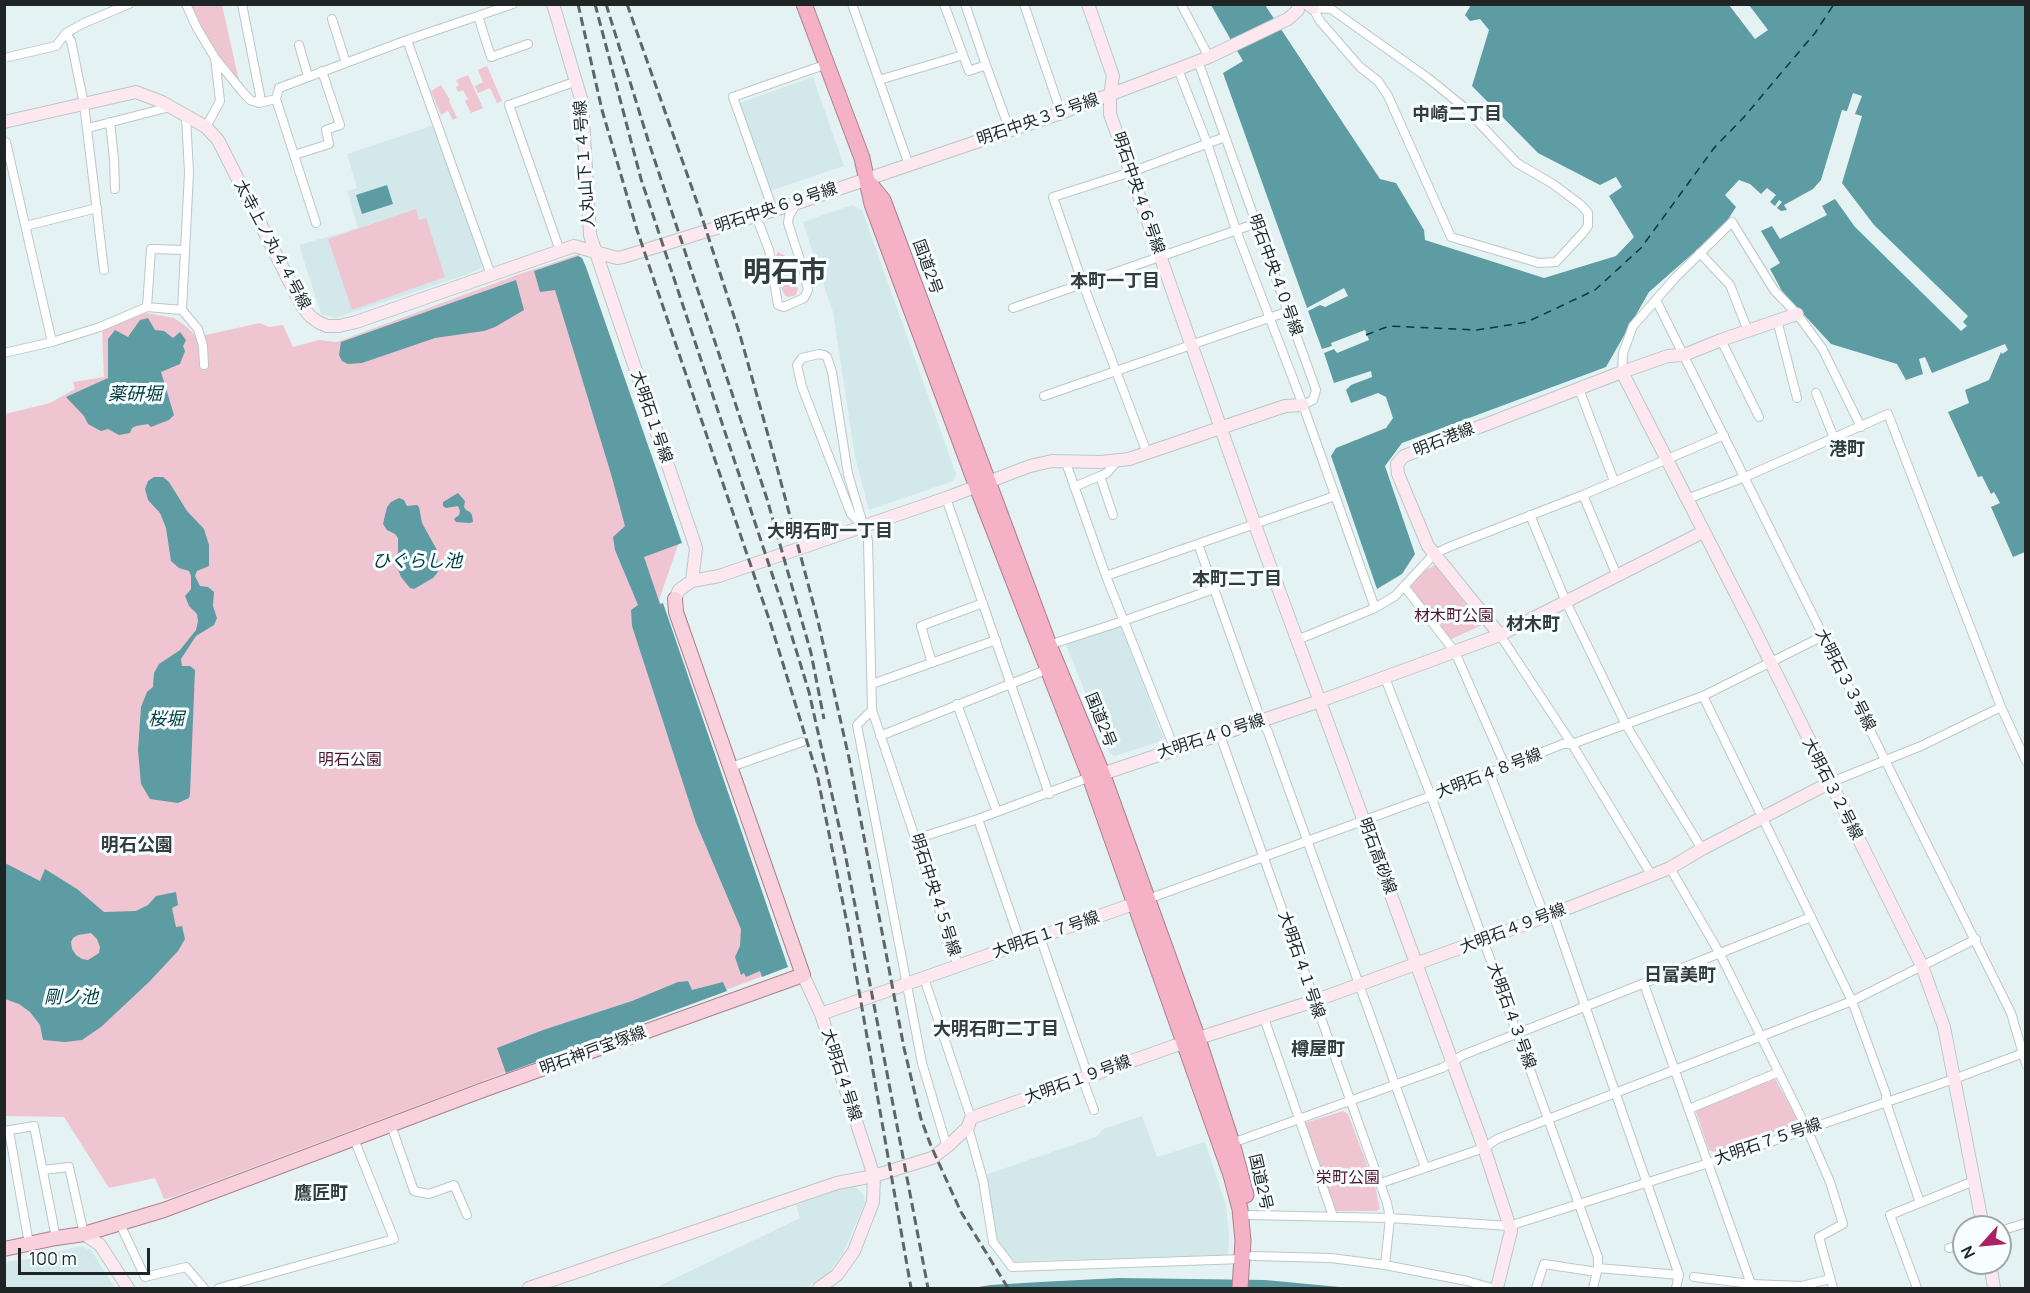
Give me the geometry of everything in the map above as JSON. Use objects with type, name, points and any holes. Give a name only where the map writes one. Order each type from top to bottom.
[{"type":"highway","name":"国道2号","points":[[804,4],[862,158],[872,204],[982,484],[1049,645],[1191,1041],[1232,1143],[1242,1173],[1250,1215],[1247,1260],[1240,1288]]},
{"type":"highway","name":"国道2号","points":[[982,484],[1048,669],[1096,775]]},
{"type":"highway","name":"国道2号","points":[[1191,1041],[1240,1209],[1249,1288]]},
{"type":"main road","points":[[675,599],[676,612],[803,975]]},
{"type":"main road","name":"明石神戸宝塚線","points":[[4,1249],[84,1234],[164,1210],[803,975]]},
{"type":"street","points":[[4,58],[56,46],[66,33],[129,4]]},
{"type":"street","points":[[186,4],[215,58],[245,95],[250,100],[259,103],[276,99]]},
{"type":"street","points":[[242,4],[260,95],[259,103]]},
{"type":"street","points":[[316,224],[276,99],[279,88],[513,4]]},
{"type":"street","name":"人丸山下１４号線","points":[[553,4],[582,102],[590,235],[597,254]]},
{"type":"street","points":[[852,4],[909,165]]},
{"type":"street","points":[[944,4],[969,71],[987,65]]},
{"type":"street","points":[[965,4],[1010,130]]},
{"type":"street","points":[[1024,4],[1061,113]]},
{"type":"street","name":"明石中央４６号線","points":[[1088,4],[1113,76],[1110,114],[1222,426]]},
{"type":"street","name":"明石中央４０号線","points":[[1181,4],[1203,59],[1225,137],[1316,390],[1313,400],[1303,405]]},
{"type":"street","name":"明石中央３５号線","points":[[867,179],[1061,113],[1203,59],[1288,19],[1298,10],[1298,4]]},
{"type":"street","points":[[1310,7],[1330,9],[1428,78],[1465,108],[1517,163],[1553,184],[1581,205],[1588,213],[1588,226],[1556,262],[1539,263],[1451,237],[1388,96],[1378,81],[1359,67],[1310,7]]},
{"type":"street","points":[[478,16],[491,57],[528,45]]},
{"type":"street","points":[[332,19],[346,63]]},
{"type":"street","points":[[66,33],[71,41],[88,128],[104,270]]},
{"type":"street","points":[[408,40],[491,275]]},
{"type":"street","points":[[298,45],[309,76]]},
{"type":"street","points":[[879,80],[963,55]]},
{"type":"street","points":[[206,127],[220,101],[215,58]]},
{"type":"street","points":[[773,210],[733,97],[827,64]]},
{"type":"street","points":[[1178,69],[1303,405],[1375,608]]},
{"type":"street","points":[[294,155],[329,144],[326,130],[340,125],[322,71]]},
{"type":"street","points":[[560,251],[509,105],[577,81]]},
{"type":"street","name":"太寺上ノ丸４４号線","points":[[4,122],[136,92],[206,127],[218,140],[302,306],[310,316],[327,326],[356,322],[574,246],[597,254]]},
{"type":"street","points":[[88,128],[170,107]]},
{"type":"street","points":[[186,116],[189,173],[182,310],[198,329],[203,346],[204,365]]},
{"type":"street","points":[[110,122],[115,189]]},
{"type":"street","points":[[1147,453],[1083,284],[1053,197],[1131,172],[1225,137]]},
{"type":"street","points":[[4,142],[6,142],[52,342]]},
{"type":"street","name":"明石中央６９号線","points":[[597,254],[623,258],[867,179]]},
{"type":"street","points":[[756,216],[769,250],[778,305],[784,307],[804,298],[808,290],[788,223],[789,216],[797,203]]},
{"type":"street","points":[[26,226],[97,208]]},
{"type":"street","points":[[1622,372],[1623,353],[1633,326],[1700,253],[1732,222],[1774,290],[1797,314],[1822,348],[1861,426]]},
{"type":"street","points":[[1013,308],[1257,223]]},
{"type":"street","points":[[147,307],[151,249],[184,250]]},
{"type":"street","points":[[1700,253],[1730,285],[1748,331]]},
{"type":"street","name":"大明石１号線","points":[[597,254],[696,548],[692,581]]},
{"type":"street","name":"大明石３３号線","points":[[1656,300],[2012,1013],[2025,1064]]},
{"type":"street","points":[[4,353],[52,342],[100,327],[147,307],[182,310]]},
{"type":"street","points":[[1044,396],[1289,311]]},
{"type":"street","name":"明石港線","points":[[1500,635],[1428,546],[1398,474],[1397,464],[1404,456],[1622,372],[1668,356],[1684,356],[1721,340],[1797,314]]},
{"type":"street","points":[[1777,320],[1797,398]]},
{"type":"street","points":[[1721,340],[1759,417]]},
{"type":"street","name":"明石中央４５号線","points":[[821,1014],[958,965],[872,711],[868,541],[848,474],[832,372],[827,357],[819,354],[799,361],[797,371],[828,453]]},
{"type":"street","name":"大明石３２号線","points":[[1622,372],[1922,966],[1944,1027],[1981,1215]]},
{"type":"street","points":[[1579,389],[1614,481]]},
{"type":"street","points":[[1816,393],[1834,438]]},
{"type":"street","points":[[675,599],[679,590],[692,581],[719,576],[945,498],[1030,466],[1065,460],[1117,461],[1285,406],[1303,405]]},
{"type":"street","points":[[1687,499],[1745,477],[1888,414],[2001,706],[2025,761]]},
{"type":"street","name":"明石高砂線","points":[[1222,426],[1297,640],[1484,1148],[1511,1231],[1497,1288]]},
{"type":"street","points":[[1297,640],[1375,608],[1395,596],[1434,554],[1583,495],[1724,435]]},
{"type":"street","points":[[828,453],[839,458],[845,452]]},
{"type":"street","points":[[828,453],[851,514],[863,526]]},
{"type":"street","points":[[1065,460],[1106,576],[1174,750]]},
{"type":"street","points":[[1074,487],[1107,473],[1117,461]]},
{"type":"street","points":[[1100,476],[1113,515]]},
{"type":"street","points":[[1583,495],[1617,576]]},
{"type":"street","points":[[1106,576],[1335,496]]},
{"type":"street","points":[[945,498],[1049,794]]},
{"type":"street","points":[[1530,515],[1566,602],[1626,725],[1702,849]]},
{"type":"street","points":[[1320,701],[1500,635],[1703,532]]},
{"type":"street","points":[[1198,544],[1425,1167]]},
{"type":"street","points":[[1404,586],[1455,652],[1506,768]]},
{"type":"street","points":[[1049,645],[1214,589]]},
{"type":"street","points":[[932,663],[921,626],[983,603]]},
{"type":"street","points":[[1500,635],[1572,744],[1652,876]]},
{"type":"street","name":"大明石４８号線","points":[[1141,901],[1365,821],[1563,744],[1572,744],[1703,696],[1823,636]]},
{"type":"street","points":[[872,684],[996,640]]},
{"type":"street","points":[[880,736],[1048,669]]},
{"type":"street","name":"大明石４３号線","points":[[1385,678],[1484,940],[1598,1257],[1598,1270],[1593,1288]]},
{"type":"street","points":[[1703,696],[1852,1001],[1886,1094],[1920,1203]]},
{"type":"street","name":"大明石４０号線","points":[[1096,775],[1320,701]]},
{"type":"street","points":[[957,704],[997,812]]},
{"type":"street","points":[[1829,783],[1921,746],[2001,706]]},
{"type":"street","points":[[872,711],[857,725],[905,985],[922,1063],[947,1147]]},
{"type":"street","name":"大明石４１号線","points":[[1220,735],[1349,1101],[1381,1183],[1390,1218],[1385,1265]]},
{"type":"street","points":[[731,767],[802,742]]},
{"type":"street","points":[[1490,774],[1586,1007],[1679,1275],[1676,1288]]},
{"type":"street","points":[[916,839],[1049,794],[1096,775]]},
{"type":"street","name":"大明石４９号線","points":[[1191,1041],[1417,965],[1652,876],[1829,783]]},
{"type":"street","points":[[978,819],[1021,944]]},
{"type":"street","points":[[1670,868],[1720,954],[1807,1129],[1830,1182],[1843,1224],[1819,1237],[1833,1288]]},
{"type":"street","name":"大明石１７号線","points":[[958,965],[1141,901]]},
{"type":"street","points":[[1232,1143],[1442,1068],[1452,1061],[1517,1034],[1811,917]]},
{"type":"street","points":[[1040,937],[1094,1110]]},
{"type":"street","points":[[1381,1183],[1484,1148],[1497,1139],[1852,1001],[1976,939]]},
{"type":"street","name":"大明石４号線","points":[[803,975],[821,1014],[874,1176]]},
{"type":"street","points":[[924,978],[970,1122],[983,1180],[993,1242],[1012,1267],[1331,1258],[1385,1265],[1492,1288]]},
{"type":"street","points":[[1644,984],[1709,1163],[1750,1286]]},
{"type":"street","points":[[1264,1018],[1333,1216]]},
{"type":"street","name":"大明石１９号線","points":[[970,1122],[1085,1077],[1191,1041]]},
{"type":"street","name":"大明石７５号線","points":[[1509,1226],[1709,1163],[2024,1053]]},
{"type":"street","points":[[1689,1109],[1779,1072]]},
{"type":"street","points":[[529,1288],[837,1183],[874,1176],[932,1158],[947,1147],[970,1122]]},
{"type":"street","points":[[391,1125],[414,1191],[429,1194],[454,1185],[467,1215]]},
{"type":"street","points":[[29,1244],[7,1131],[34,1126],[56,1238]]},
{"type":"street","points":[[219,1288],[394,1239],[354,1139]]},
{"type":"street","points":[[43,1170],[69,1167],[84,1234],[100,1245],[128,1288]]},
{"type":"street","points":[[819,1288],[837,1275],[854,1251],[873,1202],[874,1176]]},
{"type":"street","points":[[1917,1288],[1890,1215],[1974,1181]]},
{"type":"street","points":[[1250,1215],[1390,1218],[1509,1226]]},
{"type":"street","points":[[119,1222],[145,1277],[186,1267],[204,1288]]},
{"type":"street","points":[[1536,1288],[1544,1264],[1679,1275]]},
{"type":"street","points":[[1694,1277],[1750,1286],[1802,1286],[1830,1279]]},
{"type":"shaded area","points":[[813,77],[844,166],[770,191],[739,103]]},
{"type":"shaded area","points":[[434,125],[484,267],[335,318],[321,314],[299,245],[358,228],[347,191],[357,188],[347,154]]},
{"type":"shaded area","points":[[852,205],[862,210],[956,474],[953,481],[869,510],[855,457],[833,312],[803,222]]},
{"type":"shaded area","points":[[1117,627],[1122,628],[1164,740],[1115,756],[1110,754],[1066,645]]},
{"type":"shaded area","points":[[1142,1116],[1157,1157],[1205,1142],[1226,1206],[1229,1234],[1228,1255],[1014,1261],[995,1240],[985,1175],[1096,1137],[1103,1129]]},
{"type":"shaded area","points":[[849,1186],[857,1188],[863,1194],[865,1202],[843,1253],[828,1273],[806,1288],[655,1288],[800,1218],[796,1205]]},
{"type":"shaded area","points":[[79,1246],[91,1250],[115,1288],[5,1288],[5,1262],[30,1259]]},
{"type":"green space","points":[[189,5],[222,5],[239,81],[222,62]]},
{"type":"green space","points":[[487,66],[502,101],[497,103],[490,88],[478,93],[475,86],[483,82],[478,70]]},
{"type":"green space","points":[[468,75],[483,108],[471,113],[463,90],[458,92],[456,87],[459,85],[456,80]]},
{"type":"green space","points":[[441,85],[457,118],[453,120],[448,111],[441,115],[431,91]]},
{"type":"green space","points":[[416,209],[419,220],[426,218],[445,277],[352,310],[328,239]]},
{"type":"green space","points":[[778,252],[788,257],[798,289],[796,295],[785,296],[778,281],[775,257]]},
{"type":"green space","name":"明石公園","points":[[579,254],[679,542],[659,600],[787,967],[176,1196],[164,1199],[155,1178],[109,1188],[64,1117],[5,1116],[5,414],[50,403],[75,389],[73,382],[104,377],[102,329],[146,313],[174,318],[197,337],[260,323],[269,327],[283,325],[293,347],[319,340],[337,342]]},
{"type":"green space","name":"材木町公園","points":[[1435,565],[1482,625],[1449,640],[1410,587],[1424,571]]},
{"type":"green space","points":[[1775,1079],[1798,1120],[1797,1124],[1714,1152],[1709,1150],[1696,1112],[1698,1109]]},
{"type":"green space","name":"栄町公園","points":[[1343,1111],[1348,1114],[1375,1186],[1380,1209],[1376,1211],[1335,1211],[1305,1123]]},
{"type":"water","points":[[1211,5],[1265,5],[1380,179],[1396,183],[1424,230],[1425,240],[1544,278],[1616,256],[1634,237],[1609,196],[1622,187],[1616,177],[1600,185],[1538,153],[1472,86],[1489,30],[1480,19],[1470,21],[1465,15],[1471,5],[1729,5],[1755,39],[1768,30],[1749,5],[2025,5],[2025,552],[2013,557],[1991,507],[2000,503],[1994,492],[1991,494],[1982,476],[1978,477],[1948,412],[1969,403],[1965,390],[1989,380],[2001,352],[2002,354],[2008,350],[2005,344],[1932,373],[1925,357],[1919,359],[1923,374],[1906,380],[1897,364],[1831,344],[1782,291],[1770,269],[1780,263],[1761,231],[1772,226],[1780,239],[1827,215],[1822,206],[1835,199],[1855,227],[1961,331],[1967,326],[1963,322],[1968,316],[1874,225],[1842,183],[1862,116],[1855,114],[1862,96],[1853,93],[1847,111],[1842,110],[1821,180],[1813,189],[1784,205],[1787,210],[1781,211],[1777,208],[1782,202],[1779,200],[1775,206],[1770,202],[1776,195],[1767,188],[1761,194],[1750,184],[1739,180],[1725,195],[1736,207],[1723,227],[1649,292],[1606,367],[1402,443],[1385,466],[1415,554],[1402,574],[1377,589],[1331,456],[1336,448],[1386,428],[1393,418],[1386,397],[1378,393],[1351,403],[1346,390],[1351,385],[1372,377],[1371,371],[1334,383],[1324,353],[1334,349],[1337,353],[1369,340],[1365,330],[1331,343],[1332,346],[1322,349],[1308,311],[1320,305],[1325,307],[1348,296],[1344,288],[1307,308],[1223,73],[1243,61]]},
{"type":"water","points":[[387,185],[393,204],[362,214],[356,195]]},
{"type":"water","points":[[578,256],[582,258],[586,267],[682,543],[644,557],[660,604],[663,603],[788,967],[762,977],[760,971],[746,977],[744,973],[741,975],[735,957],[740,946],[741,929],[696,823],[632,626],[631,610],[638,605],[615,550],[613,537],[625,526],[611,474],[555,290],[540,292],[534,271]]},
{"type":"water","points":[[516,280],[524,310],[495,327],[484,331],[435,338],[362,363],[348,364],[342,361],[339,355],[341,342]]},
{"type":"water","name":"薬研堀","points":[[148,318],[155,330],[164,331],[173,338],[180,332],[186,340],[180,364],[161,372],[174,415],[169,420],[151,427],[148,424],[136,426],[130,433],[119,435],[108,429],[101,431],[88,424],[84,416],[66,397],[108,378],[108,339],[115,330],[128,337],[140,320]]},
{"type":"water","name":"桜堀","points":[[154,477],[163,477],[169,482],[187,511],[204,529],[209,545],[209,566],[197,571],[195,576],[200,586],[208,587],[214,592],[213,606],[217,618],[214,625],[196,636],[181,659],[182,666],[190,666],[195,670],[190,794],[189,798],[178,803],[150,799],[141,784],[138,750],[141,707],[147,692],[153,687],[154,673],[159,664],[180,650],[196,630],[198,621],[197,614],[189,606],[185,596],[191,589],[189,571],[179,568],[171,561],[166,528],[160,513],[148,500],[145,489],[148,481]]},
{"type":"water","points":[[458,493],[465,501],[464,507],[472,515],[473,522],[456,522],[454,519],[460,511],[458,506],[446,508],[443,506],[443,502]]},
{"type":"water","name":"ひぐらし池","points":[[399,498],[404,500],[407,506],[417,505],[419,507],[422,523],[437,550],[438,572],[433,578],[414,589],[410,588],[401,577],[396,564],[398,538],[383,524],[387,507]]},
{"type":"water","name":"剛ノ池","points":[[5,863],[40,881],[45,869],[77,889],[104,912],[136,911],[148,905],[156,896],[176,892],[178,905],[172,908],[176,927],[182,926],[185,939],[178,951],[101,1027],[82,1040],[65,1042],[43,1040],[40,1025],[30,1012],[19,1004],[5,999]],"holes":[[[91,933],[97,939],[100,947],[99,953],[88,960],[76,955],[72,949],[71,942],[78,935]]]},
{"type":"water","points":[[688,981],[692,990],[723,982],[727,991],[506,1073],[497,1048],[543,1030],[632,1001],[678,982]]},
{"type":"water","points":[[1119,1278],[1265,1280],[1350,1288],[972,1288]]},
{"type":"ferry route","points":[[1366,335],[1389,326],[1477,330],[1527,322],[1595,290],[1641,248],[1714,148],[1744,117],[1815,33],[1834,4]]},
{"type":"railway","points":[[578,4],[602,110],[637,230],[771,625],[817,774],[848,928],[911,1288]]},
{"type":"railway","points":[[595,4],[641,179],[809,692],[845,853],[928,1288]]},
{"type":"railway","points":[[606,4],[648,140],[767,499],[811,653],[824,719]]},
{"type":"railway","points":[[627,4],[698,205],[740,335],[818,621],[849,758],[904,1048],[921,1119],[961,1212],[1008,1288]]},
{"type":"district","name":"中崎二丁目","points":[[1457,115]]},
{"type":"district","name":"明石市","points":[[785,273]]},
{"type":"district","name":"本町一丁目","points":[[1115,282]]},
{"type":"district","name":"港町","points":[[1847,450]]},
{"type":"district","name":"大明石町一丁目","points":[[830,532]]},
{"type":"district","name":"本町二丁目","points":[[1237,580]]},
{"type":"district","name":"材木町","points":[[1533,625]]},
{"type":"district","name":"明石公園","points":[[137,846]]},
{"type":"district","name":"日富美町","points":[[1680,976]]},
{"type":"district","name":"大明石町二丁目","points":[[996,1030]]},
{"type":"district","name":"樽屋町","points":[[1318,1050]]},
{"type":"district","name":"鷹匠町","points":[[321,1194]]}]
